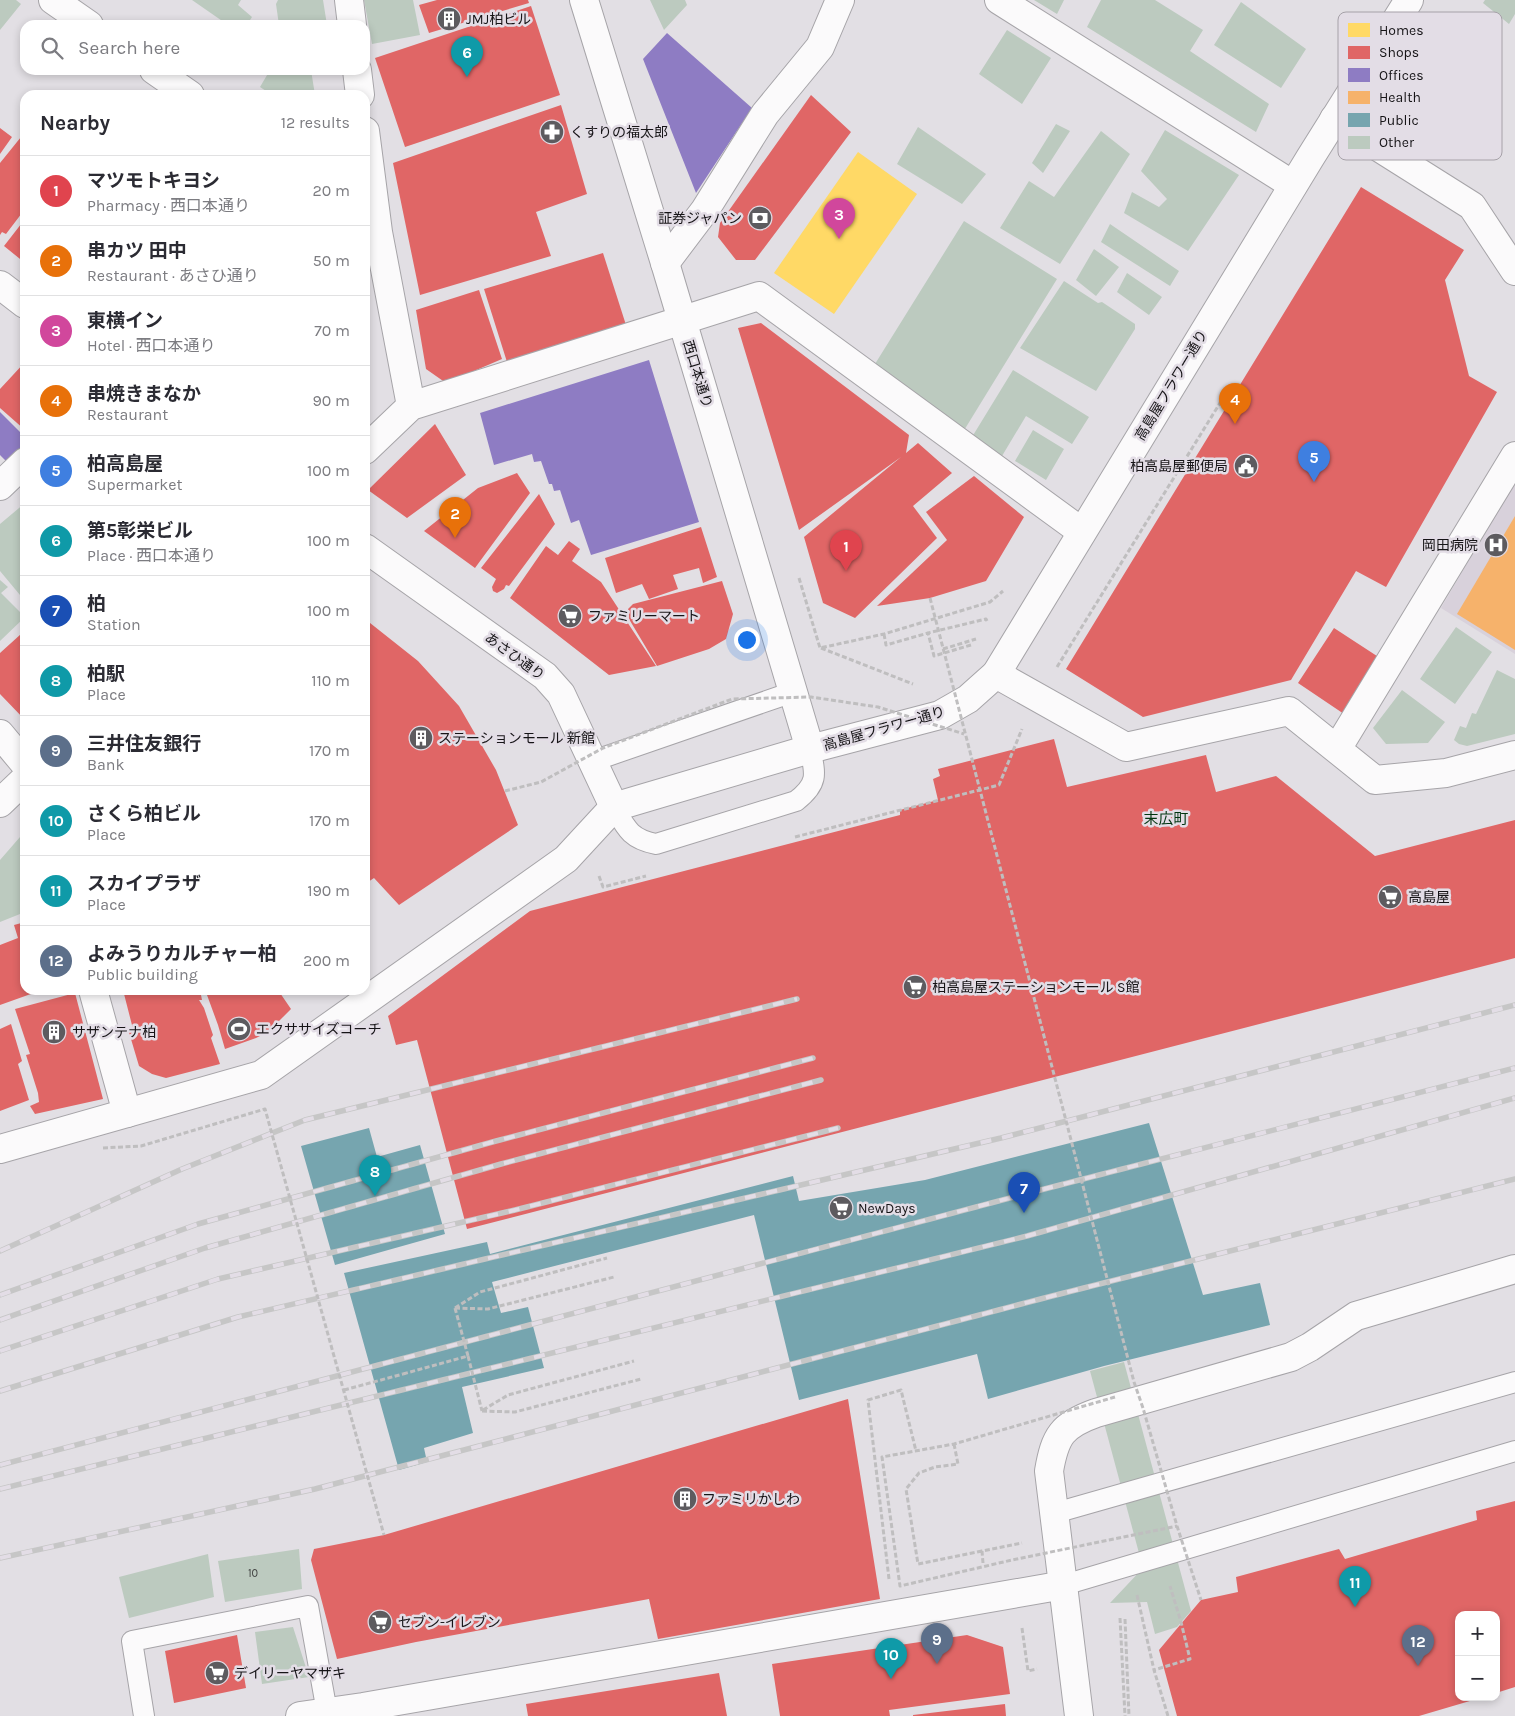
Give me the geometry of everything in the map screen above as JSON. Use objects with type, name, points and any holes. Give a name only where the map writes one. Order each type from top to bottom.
[{"type":"street","points":[[53,0],[82,20]]},
{"type":"street","points":[[349,0],[351,20]]},
{"type":"street","name":"西口本通り","points":[[584,0],[665,263],[810,749]]},
{"type":"street","points":[[665,263],[705,210],[765,114],[820,47],[840,0]]},
{"type":"street","points":[[999,0],[1293,185]]},
{"type":"street","name":"高島屋フラワー通り","points":[[1401,12],[1409,0]]},
{"type":"street","points":[[161,75],[183,90]]},
{"type":"street","points":[[358,75],[359,90]]},
{"type":"street","name":"高島屋フラワー通り","points":[[614,806],[810,749],[940,714],[968,698],[996,674],[1338,113]]},
{"type":"street","points":[[1334,119],[1338,122]]},
{"type":"street","points":[[1399,160],[1472,206],[1515,271]]},
{"type":"street","points":[[370,211],[371,227],[411,406]]},
{"type":"street","points":[[0,285],[20,300]]},
{"type":"street","points":[[370,445],[411,406],[759,296],[1082,532]]},
{"type":"street","points":[[1337,749],[1515,456]]},
{"type":"street","points":[[0,486],[20,467]]},
{"type":"street","name":"あさひ通り","points":[[370,552],[544,676],[561,694],[614,806]]},
{"type":"street","points":[[996,674],[1126,747],[1289,711],[1375,780],[1446,773],[1515,755]]},
{"type":"street","points":[[0,734],[20,758]]},
{"type":"street","points":[[0,803],[20,784]]},
{"type":"street","points":[[0,1149],[261,1075],[566,859],[614,806]]},
{"type":"street","points":[[94,995],[127,1113]]},
{"type":"street","points":[[1079,1716],[1049,1471],[1053,1451],[1061,1434],[1078,1420],[1096,1413],[1291,1357],[1310,1347],[1356,1316],[1515,1269]]},
{"type":"street","points":[[300,1716],[363,1707],[1064,1584]]},
{"type":"lane","points":[[593,761],[793,692]]},
{"type":"lane","points":[[614,806],[627,831],[642,841],[656,844],[796,801],[806,793],[814,782],[815,770],[810,749]]},
{"type":"lane","points":[[1055,1513],[1515,1382]]},
{"type":"lane","points":[[1064,1584],[1515,1451]]},
{"type":"lane","points":[[144,1716],[132,1641],[308,1606],[327,1712]]},
{"type":"path","points":[[797,573],[820,648]]},
{"type":"path","points":[[820,648],[884,634],[990,602],[1019,580],[1045,594]]},
{"type":"path","points":[[930,598],[1134,1382],[1201,1600]]},
{"type":"path","points":[[884,634],[886,645],[986,619],[990,626]]},
{"type":"path","points":[[928,633],[934,656],[980,643]]},
{"type":"path","points":[[943,649],[984,636]]},
{"type":"path","points":[[820,648],[921,688]]},
{"type":"path","points":[[505,791],[541,782],[603,748],[732,699],[811,697],[878,707],[964,734]]},
{"type":"path","points":[[948,698],[957,702]]},
{"type":"path","points":[[103,1148],[141,1146],[265,1109],[384,1535]]},
{"type":"path","points":[[455,1308],[480,1292],[607,1258]]},
{"type":"path","points":[[455,1308],[488,1309],[614,1277]]},
{"type":"path","points":[[455,1308],[482,1411]]},
{"type":"path","points":[[344,1390],[468,1356]]},
{"type":"path","points":[[482,1411],[508,1395],[634,1361]]},
{"type":"path","points":[[482,1411],[515,1412],[641,1379]]},
{"type":"path","points":[[916,1451],[901,1390],[868,1400],[890,1583],[984,1568],[982,1550]]},
{"type":"path","points":[[1115,1397],[954,1444],[882,1457],[900,1586],[1012,1560],[1177,1526]]},
{"type":"path","points":[[954,1444],[958,1464],[935,1467],[919,1473],[906,1489],[918,1564],[1025,1542]]},
{"type":"path","points":[[1154,1670],[1190,1659],[1170,1585]]},
{"type":"path","points":[[1135,1587],[1154,1670],[1168,1716]]},
{"type":"path","points":[[1124,1716],[1122,1619],[1129,1716]]},
{"type":"shaded area","name":"岡田病院","points":[[1515,482],[1515,654],[1441,608]]},
{"type":"building: Homes","points":[[858,152],[917,194],[834,314],[774,273]]},
{"type":"building: Shops","name":"JMJ柏ビル","points":[[437,0],[528,0],[529,3],[429,33],[419,5]]},
{"type":"building: Shops","points":[[531,6],[560,95],[405,147],[375,58]]},
{"type":"building: Shops","points":[[811,95],[851,132],[755,260],[736,260],[718,237],[720,223]]},
{"type":"building: Shops","points":[[561,105],[587,194],[536,212],[551,256],[420,295],[393,163]]},
{"type":"building: Shops","points":[[0,128],[12,137],[0,154]]},
{"type":"building: Shops","points":[[20,138],[20,216],[6,234],[2,232],[0,235],[0,163]]},
{"type":"building: Shops","points":[[1361,187],[1464,250],[1445,280],[1469,376],[1497,392],[1386,587],[1356,571],[1291,680],[1143,717],[1066,669]]},
{"type":"building: Shops","points":[[20,225],[20,259],[4,246]]},
{"type":"building: Shops","points":[[603,253],[626,325],[507,362],[484,289]]},
{"type":"building: Shops","points":[[479,290],[502,359],[446,383],[426,369],[416,310]]},
{"type":"building: Shops","points":[[761,323],[909,435],[906,453],[918,443],[952,473],[913,506],[937,538],[855,618],[823,603],[804,537],[901,457],[799,530],[738,328]]},
{"type":"building: Shops","points":[[20,367],[20,426],[0,408],[0,389]]},
{"type":"building: Shops","points":[[435,424],[466,475],[407,518],[370,491],[370,488]]},
{"type":"building: Shops","points":[[517,473],[530,493],[475,568],[424,531],[478,488]]},
{"type":"building: Shops","points":[[974,476],[1024,517],[986,581],[930,598],[877,606],[947,540],[926,512]]},
{"type":"building: Shops","points":[[539,494],[555,524],[509,586],[506,585],[504,589],[497,593],[493,591],[492,587],[496,579],[481,568]]},
{"type":"building: Shops","points":[[701,527],[717,577],[703,583],[699,568],[673,575],[678,589],[649,599],[642,584],[616,593],[605,558]]},
{"type":"building: Shops","points":[[569,541],[580,549],[572,561],[601,582],[656,666],[609,675],[510,598],[546,546],[558,555]]},
{"type":"building: Shops","points":[[722,581],[733,614],[726,639],[709,649],[657,666],[629,619],[628,609],[633,604]]},
{"type":"building: Shops","name":"ステーションモール 新館","points":[[370,623],[418,661],[459,706],[496,770],[518,825],[399,905],[374,878],[370,881]]},
{"type":"building: Shops","points":[[1334,628],[1380,658],[1344,714],[1298,683]]},
{"type":"building: Shops","points":[[20,635],[20,715],[0,694],[0,653]]},
{"type":"building: Shops","name":"柏高島屋ステーションモール S館","points":[[1054,739],[1067,787],[1206,755],[1216,792],[1276,776],[1375,856],[1515,820],[1515,958],[467,1229],[417,1040],[396,1045],[388,1016],[530,911],[900,815],[900,810],[938,800],[933,779],[940,776],[938,769]]},
{"type":"building: Shops","points":[[20,923],[20,995],[28,995],[0,1005],[0,945],[18,938],[14,925]]},
{"type":"building: Shops","name":"サザンテナ柏","points":[[68,995],[76,995],[103,1099],[35,1114],[30,1106],[39,1102],[38,1093],[26,1055],[30,1054],[15,1009]]},
{"type":"building: Shops","points":[[124,995],[201,995],[202,1000],[199,1000],[204,1008],[213,1035],[211,1038],[220,1064],[166,1078],[152,1074],[139,1066],[128,1029],[133,1029]]},
{"type":"building: Shops","points":[[207,995],[281,995],[291,1009],[268,1032],[225,1049]]},
{"type":"building: Shops","points":[[11,1024],[22,1061],[18,1064],[29,1100],[0,1111],[0,1029]]},
{"type":"building: Shops","name":"ファミリかしわ","points":[[848,1399],[880,1599],[658,1639],[649,1599],[416,1642],[337,1659],[311,1560],[314,1549],[384,1535]]},
{"type":"building: Shops","points":[[1515,1501],[1515,1687],[1500,1692],[1500,1611],[1455,1611],[1455,1701],[1470,1701],[1419,1716],[1177,1716],[1159,1650],[1201,1600],[1238,1592],[1236,1577],[1339,1549],[1345,1559],[1477,1520],[1476,1511]]},
{"type":"building: Shops","points":[[237,1635],[246,1688],[174,1703],[165,1651]]},
{"type":"building: Shops","points":[[967,1635],[1003,1647],[1010,1694],[889,1710],[890,1716],[780,1716],[772,1664]]},
{"type":"building: Shops","points":[[719,1673],[727,1716],[528,1716],[526,1704]]},
{"type":"building: Shops","points":[[1005,1704],[1006,1716],[913,1716],[913,1715]]},
{"type":"building: Offices","points":[[667,33],[752,108],[696,193],[643,59]]},
{"type":"building: Offices","points":[[649,360],[699,522],[591,555],[579,520],[571,523],[560,490],[554,491],[552,484],[549,484],[541,461],[534,462],[532,454],[494,465],[480,413]]},
{"type":"building: Offices","points":[[0,412],[20,432],[20,456],[10,465],[0,455]]},
{"type":"building: Health","name":"岡田病院","points":[[1515,516],[1515,650],[1457,614]]},
{"type":"building: Public","points":[[1149,1123],[1203,1295],[1260,1283],[1270,1325],[1104,1366],[988,1399],[977,1354],[799,1400],[754,1215],[492,1282],[501,1313],[528,1307],[544,1368],[462,1387],[473,1433],[424,1448],[427,1462],[399,1470],[344,1273],[487,1242],[490,1254],[793,1176],[799,1201],[925,1180]]},
{"type":"building: Public","points":[[369,1128],[377,1157],[420,1145],[445,1234],[335,1265],[301,1146]]},
{"type":"building: Other","points":[[0,0],[16,0],[21,4],[0,30]]},
{"type":"building: Other","points":[[192,0],[241,0],[238,5],[252,17],[250,20],[221,20]]},
{"type":"building: Other","points":[[278,0],[323,0],[326,20],[278,20],[276,4]]},
{"type":"building: Other","points":[[364,0],[413,0],[420,35],[372,44],[370,20],[368,20]]},
{"type":"building: Other","points":[[650,0],[685,0],[687,5],[664,30]]},
{"type":"building: Other","points":[[1034,0],[1064,0],[1057,14]]},
{"type":"building: Other","points":[[1101,0],[1155,0],[1203,30],[1190,51],[1269,104],[1256,132],[1087,27]]},
{"type":"building: Other","points":[[1485,0],[1515,0],[1515,14],[1509,24],[1502,18],[1502,12],[1494,12],[1483,3]]},
{"type":"building: Other","points":[[1241,2],[1306,49],[1281,88],[1214,45]]},
{"type":"building: Other","points":[[1007,30],[1051,58],[1022,104],[979,74]]},
{"type":"building: Other","points":[[267,75],[312,75],[314,90],[264,90],[260,87]]},
{"type":"building: Other","points":[[1056,124],[1070,131],[1043,173],[1032,163]]},
{"type":"building: Other","points":[[918,127],[986,174],[962,204],[897,164]]},
{"type":"building: Other","points":[[1165,130],[1239,175],[1188,251],[1124,213],[1132,192],[1159,207],[1167,199],[1141,171]]},
{"type":"building: Other","points":[[1101,131],[1130,154],[1060,264],[1000,228],[1029,181],[1054,197]]},
{"type":"building: Other","points":[[964,221],[1057,279],[963,432],[875,364]]},
{"type":"building: Other","points":[[1110,224],[1179,271],[1170,286],[1101,242]]},
{"type":"building: Other","points":[[1094,249],[1119,267],[1096,296],[1076,280]]},
{"type":"building: Other","points":[[1127,273],[1162,297],[1149,315],[1117,292]]},
{"type":"building: Other","points":[[1064,281],[1098,303],[1102,302],[1135,324],[1135,329],[1096,391],[1020,348]]},
{"type":"building: Other","points":[[1013,370],[1089,417],[1072,444],[1026,416],[1002,456],[972,437]]},
{"type":"building: Other","points":[[1033,430],[1064,449],[1046,480],[1015,461]]},
{"type":"building: Other","points":[[20,507],[20,595],[0,571],[0,524]]},
{"type":"building: Other","points":[[0,580],[8,587],[1,593],[20,612],[20,622],[0,641]]},
{"type":"building: Other","points":[[1456,627],[1492,652],[1455,704],[1420,679]]},
{"type":"building: Other","points":[[1497,670],[1515,679],[1515,734],[1467,746],[1459,744],[1454,740],[1460,726],[1466,728],[1472,713],[1476,714]]},
{"type":"building: Other","points":[[1402,690],[1445,722],[1428,743],[1386,744],[1373,728]]},
{"type":"building: Other","points":[[20,837],[20,914],[0,922],[0,860]]},
{"type":"building: Other","points":[[1124,1362],[1191,1611],[1177,1627],[1155,1634],[1147,1602],[1110,1603],[1143,1568],[1090,1371]]},
{"type":"building: Other","points":[[299,1549],[302,1589],[225,1602],[218,1561]]},
{"type":"building: Other","points":[[208,1554],[214,1597],[129,1618],[119,1577]]},
{"type":"building: Other","points":[[293,1627],[309,1677],[262,1684],[255,1632]]},
{"type":"railway","points":[[0,1251],[182,1169],[305,1120],[797,999]]},
{"type":"railway","points":[[0,1391],[238,1317],[1001,1138],[1515,1005]]},
{"type":"railway","points":[[0,1295],[198,1224],[496,1141],[813,1058]]},
{"type":"railway","points":[[0,1465],[1021,1195],[1515,1068]]},
{"type":"railway","points":[[0,1320],[205,1248],[501,1164],[821,1080]]},
{"type":"railway","points":[[0,1489],[1027,1236],[1515,1098]]},
{"type":"railway","points":[[0,1351],[218,1279],[515,1210],[838,1128]]},
{"type":"railway","points":[[0,1558],[315,1489],[1052,1296],[1515,1179]]},
{"type":"place","name":"JMJ柏ビル","points":[[449,19]]},
{"type":"place","name":"第5彰栄ビル","points":[[467,77]]},
{"type":"place","name":"くすりの福太郎","points":[[552,132]]},
{"type":"place","name":"証券ジャパン","points":[[760,218]]},
{"type":"place","name":"東横イン","points":[[839,239]]},
{"type":"place","name":"串焼きまなか","points":[[1235,424]]},
{"type":"place","name":"柏高島屋郵便局","points":[[1246,466]]},
{"type":"place","name":"柏高島屋","points":[[1314,482]]},
{"type":"place","name":"串カツ 田中","points":[[455,538]]},
{"type":"place","name":"岡田病院","points":[[1496,545]]},
{"type":"place","name":"マツモトキヨシ","points":[[846,571]]},
{"type":"place","name":"ファミリーマート","points":[[570,616]]},
{"type":"place","name":"ステーションモール 新館","points":[[421,738]]},
{"type":"place","name":"高島屋","points":[[1390,897]]},
{"type":"place","name":"柏高島屋ステーションモール S館","points":[[915,987]]},
{"type":"place","name":"エクササイズコーチ","points":[[239,1029]]},
{"type":"place","name":"サザンテナ柏","points":[[54,1032]]},
{"type":"place","name":"柏駅","points":[[375,1196]]},
{"type":"place","name":"NewDays","points":[[841,1208]]},
{"type":"place","name":"柏","points":[[1024,1213]]},
{"type":"place","name":"ファミリかしわ","points":[[685,1499]]},
{"type":"place","name":"スカイプラザ","points":[[1355,1607]]},
{"type":"place","name":"セブン-イレブン","points":[[380,1622]]},
{"type":"place","name":"三井住友銀行","points":[[937,1664]]},
{"type":"place","name":"よみうりカルチャー柏","points":[[1418,1666]]},
{"type":"place","name":"デイリーヤマザキ","points":[[217,1673]]},
{"type":"place","name":"さくら柏ビル","points":[[891,1679]]},
{"type":"district","name":"末広町","points":[[1166,819]]}]
